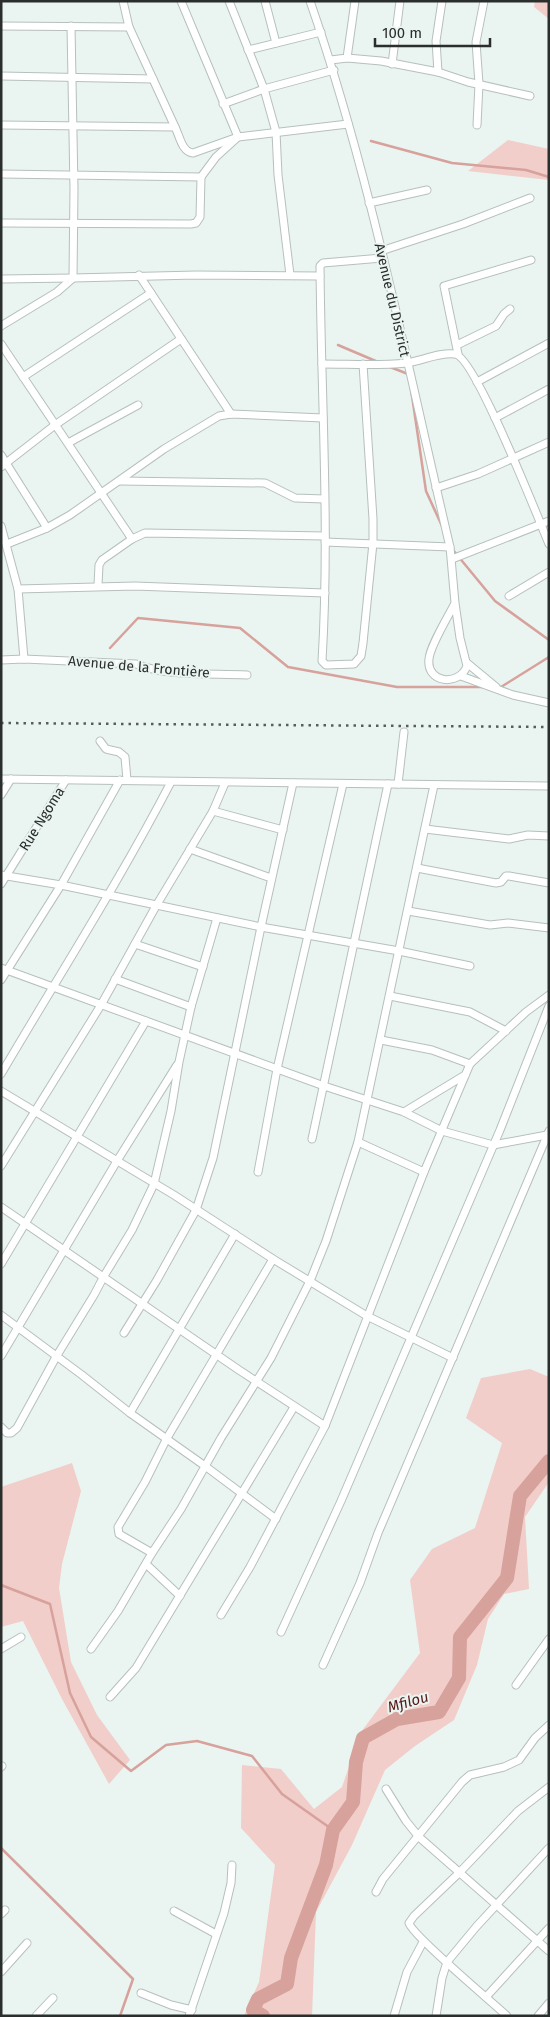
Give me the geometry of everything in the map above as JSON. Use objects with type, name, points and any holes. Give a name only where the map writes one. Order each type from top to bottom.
[{"type":"street","points":[[123,1],[129,26],[187,153],[193,153],[238,137],[348,124]]},
{"type":"street","points":[[181,1],[238,137]]},
{"type":"street","points":[[229,1],[264,89],[276,132],[278,175],[290,275]]},
{"type":"street","points":[[265,1],[276,43]]},
{"type":"street","name":"Avenue du District","points":[[310,1],[334,70],[382,254],[450,547],[460,638],[467,663]]},
{"type":"street","points":[[347,58],[355,1]]},
{"type":"street","points":[[392,64],[400,1]]},
{"type":"street","points":[[438,72],[436,41],[442,1]]},
{"type":"street","points":[[477,125],[479,84],[476,42],[484,1]]},
{"type":"street","points":[[1,26],[129,26]]},
{"type":"street","points":[[1,326],[57,292],[73,278],[74,176],[71,26]]},
{"type":"street","points":[[248,50],[321,32]]},
{"type":"street","points":[[331,60],[347,58],[438,72],[530,96]]},
{"type":"street","points":[[223,104],[264,89],[334,70]]},
{"type":"street","points":[[1,76],[153,79]]},
{"type":"street","points":[[1,125],[175,127]]},
{"type":"street","points":[[1,222],[162,225],[196,223],[200,217],[201,177],[216,157],[238,137]]},
{"type":"street","points":[[1,174],[201,177]]},
{"type":"street","points":[[369,204],[427,190]]},
{"type":"street","points":[[363,364],[373,544],[362,650],[354,664],[323,664],[325,539],[321,263],[382,254],[530,198]]},
{"type":"street","points":[[531,260],[445,285],[443,288],[458,354],[477,382],[495,418],[549,544]]},
{"type":"street","points":[[139,275],[231,414]]},
{"type":"street","points":[[1,278],[73,278],[139,275],[320,276]]},
{"type":"street","points":[[23,376],[151,293]]},
{"type":"street","points":[[457,345],[496,326],[510,309]]},
{"type":"street","points":[[4,465],[55,424],[181,339]]},
{"type":"street","points":[[477,382],[549,343]]},
{"type":"street","points":[[1,344],[132,538]]},
{"type":"street","points":[[322,364],[406,363],[431,357],[458,354]]},
{"type":"street","points":[[495,418],[549,389]]},
{"type":"street","points":[[68,442],[138,405]]},
{"type":"street","points":[[7,544],[47,528],[102,494],[164,449],[220,416],[231,414],[323,418]]},
{"type":"street","points":[[436,488],[549,442]]},
{"type":"street","points":[[1,455],[4,465],[47,528]]},
{"type":"street","points":[[119,481],[265,483],[294,498],[324,499]]},
{"type":"street","points":[[452,558],[549,521]]},
{"type":"street","points":[[1,526],[18,589],[24,659]]},
{"type":"street","points":[[98,585],[99,565],[102,560],[132,538],[145,533],[325,539],[373,544],[450,547]]},
{"type":"street","points":[[509,596],[549,572]]},
{"type":"street","points":[[18,589],[98,585],[325,593]]},
{"type":"street","points":[[455,603],[431,651],[429,667],[437,677],[453,680],[461,676],[466,670],[467,663]]},
{"type":"street","name":"Avenue de la Frontière","points":[[1,660],[24,659],[136,664],[149,669],[166,671],[247,675]]},
{"type":"street","points":[[467,663],[500,690]]},
{"type":"street","points":[[461,676],[500,690],[549,703]]},
{"type":"street","points":[[398,784],[404,732]]},
{"type":"street","points":[[1,980],[4,969],[61,885],[124,780],[125,757],[119,752],[106,749],[100,741]]},
{"type":"street","points":[[1,779],[549,786]]},
{"type":"street","points":[[1,795],[11,779]]},
{"type":"street","name":"Rue Ngoma","points":[[1,884],[4,875],[66,780]]},
{"type":"street","points":[[1,1074],[109,895],[171,782]]},
{"type":"street","points":[[1,1166],[101,1005],[156,906],[213,811],[225,783]]},
{"type":"street","points":[[124,1333],[196,1210],[213,1158],[260,927],[293,783]]},
{"type":"street","points":[[258,1172],[277,1069],[344,784]]},
{"type":"street","points":[[312,1140],[388,784]]},
{"type":"street","points":[[90,1649],[118,1611],[152,1552],[181,1509],[271,1358],[310,1281],[326,1240],[358,1142],[434,785]]},
{"type":"street","points":[[213,811],[282,830]]},
{"type":"street","points":[[425,829],[509,839],[528,835],[549,836]]},
{"type":"street","points":[[190,848],[271,878]]},
{"type":"street","points":[[417,868],[496,883],[501,882],[506,876],[549,883]]},
{"type":"street","points":[[4,875],[61,885],[260,927],[399,951],[470,966]]},
{"type":"street","points":[[408,911],[490,925],[508,923],[549,928]]},
{"type":"street","points":[[1,1427],[7,1433],[14,1432],[56,1357],[132,1230],[154,1184],[171,1111],[191,1007],[217,918]]},
{"type":"street","points":[[135,944],[203,967]]},
{"type":"street","points":[[4,969],[324,1086],[404,1112],[442,1131],[493,1145],[548,1133]]},
{"type":"street","points":[[115,979],[191,1007]]},
{"type":"street","points":[[221,1615],[276,1519],[325,1426],[424,1172],[470,1064],[549,995]]},
{"type":"street","points":[[390,996],[470,1012],[506,1031]]},
{"type":"street","points":[[281,1632],[341,1501],[411,1338],[493,1145],[549,1006]]},
{"type":"street","points":[[1,1264],[146,1021]]},
{"type":"street","points":[[381,1040],[432,1050],[470,1064]]},
{"type":"street","points":[[1,1356],[117,1161],[179,1062]]},
{"type":"street","points":[[404,1112],[465,1075]]},
{"type":"street","points":[[1,1091],[367,1316],[453,1358]]},
{"type":"street","points":[[323,1665],[360,1583],[378,1533],[548,1133]]},
{"type":"street","points":[[358,1142],[424,1172]]},
{"type":"street","points":[[1,1207],[217,1355],[325,1426]]},
{"type":"street","points":[[130,1413],[235,1234]]},
{"type":"street","points":[[152,1552],[119,1534],[118,1527],[145,1482],[167,1438],[273,1258]]},
{"type":"street","points":[[1,1315],[130,1413],[206,1466],[276,1519]]},
{"type":"street","points":[[110,1697],[136,1668],[294,1407]]},
{"type":"street","points":[[146,1564],[180,1596]]},
{"type":"street","points":[[1,1649],[21,1637]]},
{"type":"street","points":[[516,1685],[549,1639]]},
{"type":"street","points":[[376,1892],[383,1879],[470,1775],[504,1767],[519,1760],[536,1738],[548,1727]]},
{"type":"street","points":[[507,2016],[423,1942],[410,1927],[411,1919],[460,1872],[518,1811],[549,1788]]},
{"type":"street","points":[[386,1789],[406,1821],[419,1837],[549,1951]]},
{"type":"street","points":[[436,2016],[442,1978],[447,1962],[549,1848]]},
{"type":"street","points":[[141,1993],[191,2013],[231,1883],[232,1865]]},
{"type":"street","points":[[174,1911],[216,1934]]},
{"type":"street","points":[[486,1997],[549,1928]]},
{"type":"street","points":[[394,2016],[407,1972],[423,1942]]},
{"type":"street","points":[[1,1972],[28,1943]]},
{"type":"street","points":[[36,2016],[53,1998]]},
{"type":"street","points":[[538,2016],[549,2003]]},
{"type":"shaded area","points":[[535,1],[549,1],[549,19],[534,7]]},
{"type":"shaded area","points":[[508,140],[549,149],[549,180],[468,171]]},
{"type":"shaded area","points":[[530,1369],[549,1377],[549,1482],[525,1517],[529,1589],[504,1594],[488,1619],[477,1665],[454,1720],[415,1746],[385,1770],[352,1845],[316,1912],[312,2016],[244,2016],[259,1982],[275,1865],[241,1828],[242,1765],[281,1769],[314,1809],[342,1787],[361,1732],[420,1653],[410,1580],[432,1549],[475,1528],[502,1443],[466,1418],[481,1378]]},
{"type":"shaded area","points":[[72,1463],[81,1491],[62,1564],[59,1588],[71,1662],[97,1715],[130,1760],[109,1784],[62,1699],[23,1621],[1,1627],[1,1487]]},
{"type":"waterway","points":[[371,141],[452,163],[526,170],[549,177]]},
{"type":"waterway","points":[[338,345],[378,362]]},
{"type":"waterway","points":[[390,367],[408,374]]},
{"type":"waterway","points":[[411,389],[426,491],[442,526]]},
{"type":"waterway","points":[[453,550],[495,601],[549,640]]},
{"type":"waterway","points":[[110,648],[138,618],[240,628],[288,667],[397,687],[485,687]]},
{"type":"waterway","points":[[498,687],[501,687],[549,657]]},
{"type":"waterway","name":"Mfilou","points":[[263,2016],[253,2010],[258,1999],[287,1984],[291,1958],[326,1865],[333,1830],[353,1802],[356,1762],[363,1738],[397,1719],[439,1712],[459,1678],[460,1637],[507,1578],[520,1496],[549,1461]]},
{"type":"waterway","points":[[1,1585],[50,1604],[70,1693],[91,1737],[131,1771],[166,1745],[197,1741],[252,1756],[282,1794],[333,1830]]},
{"type":"waterway","points":[[1,1848],[133,1979],[120,2016]]},
{"type":"railway","points":[[1,723],[549,727]]}]
